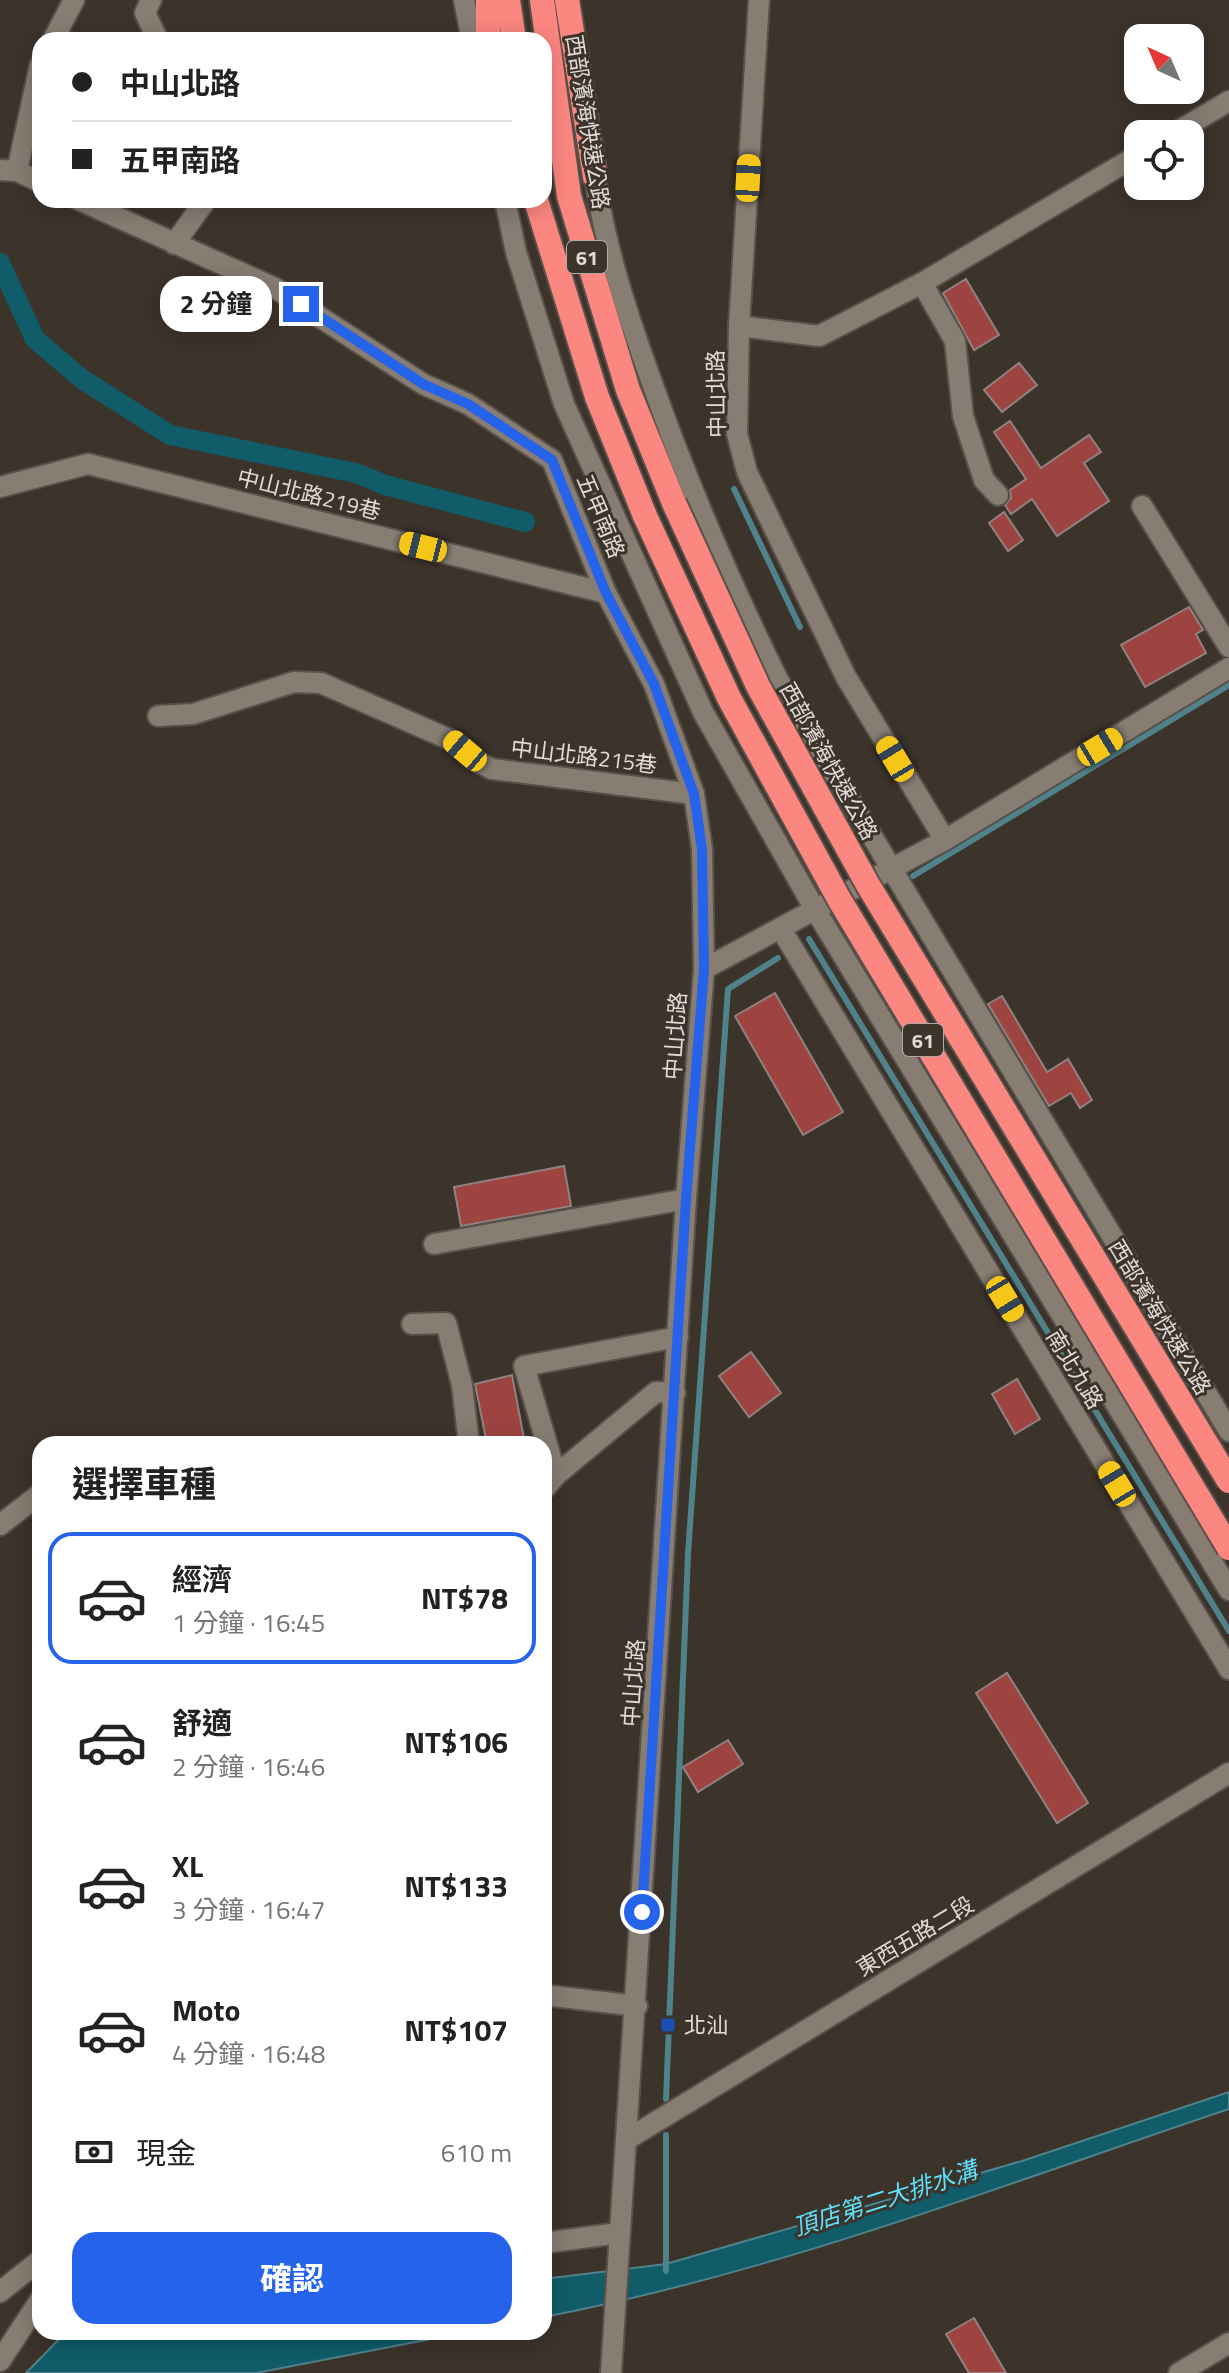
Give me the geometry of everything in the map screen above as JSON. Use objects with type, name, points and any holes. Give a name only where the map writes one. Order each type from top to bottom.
[{"type":"highway","points":[[488,0],[488,32]]},
{"type":"highway","points":[[508,0],[513,32]]},
{"type":"highway","name":"西部濱海快速公路","points":[[542,0],[546,32]]},
{"type":"highway","points":[[567,0],[595,177]]},
{"type":"highway","name":"西部濱海快速公路","points":[[552,73],[569,196],[628,390],[674,503],[758,686],[868,885],[1229,1481]]},
{"type":"highway","name":"61","points":[[538,208],[597,397],[645,516],[729,698],[839,899],[1229,1548]]},
{"type":"street","points":[[59,32],[74,0]]},
{"type":"street","points":[[151,0],[145,13],[154,32]]},
{"type":"street","points":[[464,0],[470,32]]},
{"type":"street","points":[[574,0],[595,177],[615,279],[684,472],[723,566],[777,678],[1229,1431]]},
{"type":"street","name":"中山北路","points":[[611,2373],[637,2006],[686,1199],[704,969],[945,840],[846,677],[747,472],[737,434],[739,326],[759,0]]},
{"type":"street","points":[[32,92],[9,171],[32,179]]},
{"type":"street","points":[[1197,120],[1229,101]]},
{"type":"street","points":[[739,326],[819,336],[922,283],[1124,163]]},
{"type":"street","name":"五甲南路","points":[[96,208],[275,288],[423,384],[468,404],[552,460],[606,593],[654,684],[694,794],[702,849],[704,969]]},
{"type":"street","points":[[174,244],[200,208]]},
{"type":"street","points":[[507,208],[516,252],[564,404],[703,712],[816,911],[1229,1590]]},
{"type":"street","points":[[922,283],[955,341],[963,416],[984,480],[998,495]]},
{"type":"street","name":"中山北路219巷","points":[[0,487],[88,464],[606,593]]},
{"type":"street","points":[[1142,506],[1229,647]]},
{"type":"street","points":[[945,840],[1229,668]]},
{"type":"street","name":"中山北路215巷","points":[[158,716],[193,714],[294,682],[321,683],[451,740],[492,769],[694,794]]},
{"type":"street","name":"南北九路","points":[[781,929],[1229,1669]]},
{"type":"street","points":[[434,1244],[686,1199]]},
{"type":"street","points":[[412,1324],[446,1323],[462,1385],[468,1436]]},
{"type":"street","points":[[540,1436],[524,1366],[678,1337]]},
{"type":"street","points":[[552,1480],[656,1392],[675,1393]]},
{"type":"street","points":[[0,1525],[32,1500]]},
{"type":"street","name":"東西五路二段","points":[[626,2140],[1229,1773]]},
{"type":"street","points":[[552,1996],[637,2006]]},
{"type":"street","points":[[552,2242],[619,2233]]},
{"type":"street","points":[[0,2292],[32,2266]]},
{"type":"street","points":[[0,2361],[32,2312]]},
{"type":"street","points":[[1179,2373],[1229,2343]]},
{"type":"water","points":[[1229,2092],[1229,2109],[890,2225],[718,2276],[552,2315],[552,2278],[666,2264],[1022,2161]]},
{"type":"water","points":[[58,2340],[426,2340],[256,2373],[26,2373]]},
{"type":"building","points":[[966,279],[999,335],[974,350],[943,293]]},
{"type":"building","points":[[1019,363],[1037,385],[1002,412],[984,390]]},
{"type":"building","points":[[1010,421],[1041,468],[1089,435],[1101,452],[1084,463],[1109,501],[1057,536],[1032,499],[1011,514],[1005,505],[1011,498],[1010,490],[1026,479],[994,432]]},
{"type":"building","points":[[1004,512],[1023,540],[1008,551],[989,523]]},
{"type":"building","points":[[1189,607],[1203,630],[1196,634],[1206,653],[1145,687],[1121,645]]},
{"type":"building","points":[[775,993],[843,1112],[803,1135],[735,1016]]},
{"type":"building","points":[[1002,996],[1047,1072],[1068,1059],[1092,1100],[1080,1108],[1071,1093],[1049,1106],[988,1004]]},
{"type":"building","points":[[564,1166],[571,1206],[461,1226],[454,1187]]},
{"type":"building","points":[[751,1352],[781,1393],[749,1417],[719,1376]]},
{"type":"building","points":[[512,1375],[523,1436],[485,1436],[475,1384]]},
{"type":"building","points":[[1017,1379],[1040,1419],[1015,1434],[992,1394]]},
{"type":"building","points":[[1007,1673],[1088,1803],[1057,1823],[976,1693]]},
{"type":"building","points":[[728,1740],[743,1764],[698,1792],[683,1767]]},
{"type":"building","points":[[974,2318],[1006,2373],[969,2373],[946,2334]]},
{"type":"waterway","points":[[0,263],[35,339],[82,379],[170,435],[356,473],[385,485],[525,522]]},
{"type":"waterway","points":[[734,489],[800,627]]},
{"type":"waterway","points":[[913,876],[1229,685]]},
{"type":"waterway","points":[[809,939],[1229,1631]]},
{"type":"waterway","points":[[666,2099],[688,1554],[728,989],[778,958]]},
{"type":"waterway","points":[[666,2135],[666,2271]]},
{"type":"place","name":"北汕","points":[[668,2025]]},
{"type":"route","points":[[301,304],[423,384],[468,404],[552,460],[606,593],[654,684],[694,794],[702,849],[704,969],[686,1199],[642,1912]]},
{"type":"water label","name":"頂店第二大排水溝","points":[[885,2198]]}]
